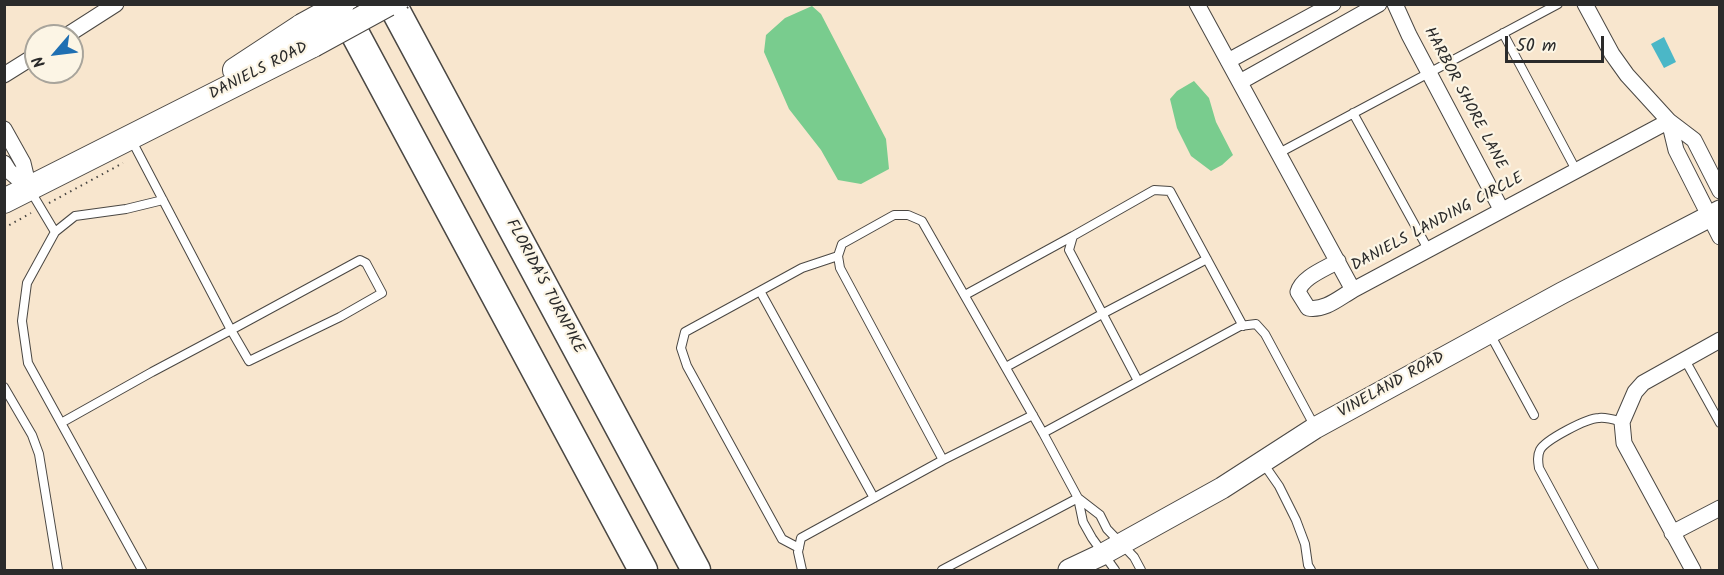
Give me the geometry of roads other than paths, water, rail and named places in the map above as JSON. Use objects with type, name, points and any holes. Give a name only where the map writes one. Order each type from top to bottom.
[{"type":"highway","points":[[340,4],[643,570]]},
{"type":"highway","name":"FLORIDA'S TURNPIKE","points":[[390,4],[696,570]]},
{"type":"main road","name":"DANIELS ROAD","points":[[308,35],[340,4]]},
{"type":"main road","name":"DANIELS ROAD","points":[[4,201],[130,138],[308,35],[390,4]]},
{"type":"main road","name":"VINELAND ROAD","points":[[1069,570],[1109,562],[1121,544],[1222,488],[1316,428],[1714,213]]},
{"type":"street","points":[[84,24],[116,4]]},
{"type":"street","name":"DANIELS LANDING CIRCLE","points":[[1197,4],[1353,290],[1669,121]]},
{"type":"street","points":[[1228,61],[1333,4]]},
{"type":"street","points":[[1240,81],[1379,4]]},
{"type":"street","name":"HARBOR SHORE LANE","points":[[1395,4],[1502,209]]},
{"type":"street","points":[[1585,4],[1612,54],[1627,75],[1669,121],[1694,140],[1719,191]]},
{"type":"street","points":[[4,75],[24,62]]},
{"type":"street","points":[[1669,121],[1676,150],[1714,213],[1719,237]]},
{"type":"street","points":[[4,129],[23,163],[28,188]]},
{"type":"street","points":[[1683,162],[1701,153]]},
{"type":"street","points":[[4,163],[9,171],[28,188]]},
{"type":"street","points":[[1338,261],[1306,280],[1300,286],[1299,292],[1308,308],[1316,309],[1322,308],[1353,290]]},
{"type":"street","points":[[1693,570],[1624,442],[1622,422],[1635,392],[1643,383],[1719,340]]},
{"type":"street","points":[[1672,533],[1719,508]]},
{"type":"lane","points":[[1279,153],[1558,4]]},
{"type":"lane","points":[[1503,33],[1576,170]]},
{"type":"lane","points":[[1353,113],[1428,249]]},
{"type":"lane","points":[[61,423],[152,372],[231,330],[360,260],[366,263],[382,293],[340,317],[249,361],[231,330],[130,138]]},
{"type":"lane","points":[[28,188],[55,232]]},
{"type":"lane","points":[[965,296],[1154,190],[1170,191],[1243,326]]},
{"type":"lane","points":[[142,570],[28,363],[22,321],[27,283],[55,232],[75,216],[126,209],[163,200]]},
{"type":"lane","points":[[943,460],[840,268],[838,256],[842,244],[894,215],[909,215],[922,221],[1043,433],[1078,498],[1083,522],[1109,562]]},
{"type":"lane","points":[[1073,236],[1068,250],[1138,381]]},
{"type":"lane","points":[[799,548],[782,539],[687,366],[681,348],[685,332],[802,268],[838,256]]},
{"type":"lane","points":[[1006,368],[1207,259]]},
{"type":"lane","points":[[760,291],[874,498]]},
{"type":"lane","points":[[1043,433],[1243,326],[1256,324],[1265,334],[1316,428]]},
{"type":"lane","points":[[1489,333],[1534,415]]},
{"type":"lane","points":[[1685,360],[1719,423]]},
{"type":"lane","points":[[4,387],[32,435],[39,454],[58,570]]},
{"type":"lane","points":[[802,570],[798,552],[801,538],[943,460],[1033,415]]},
{"type":"lane","points":[[1594,570],[1539,468],[1538,458],[1541,448],[1550,440],[1586,421],[1598,418],[1622,422]]},
{"type":"lane","points":[[1263,462],[1279,486],[1296,520],[1311,570]]},
{"type":"lane","points":[[1078,498],[1100,515],[1107,529],[1134,557],[1141,570]]},
{"type":"lane","points":[[942,570],[1078,498]]},
{"type":"water","points":[[1664,37],[1676,62],[1664,68],[1651,44]]}]
